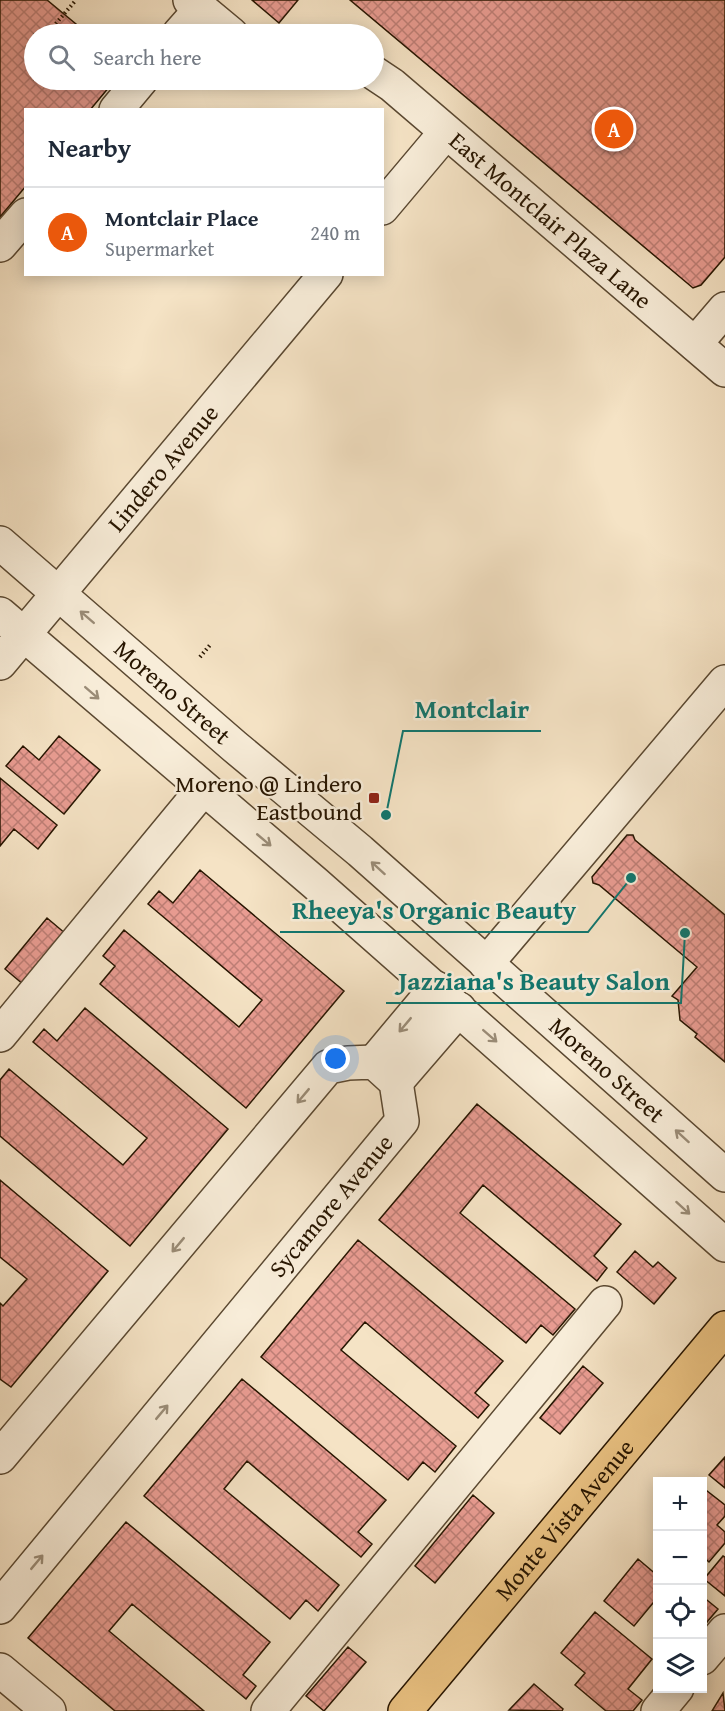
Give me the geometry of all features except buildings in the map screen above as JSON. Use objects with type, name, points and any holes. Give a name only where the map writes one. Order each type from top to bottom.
[{"type":"main road","name":"Monte Vista Avenue","points":[[405,1711],[725,1328]]},
{"type":"street","points":[[185,24],[195,5],[219,24]]},
{"type":"street","name":"East Montclair Plaza Lane","points":[[384,80],[725,370]]},
{"type":"street","points":[[118,108],[133,90]]},
{"type":"street","points":[[384,206],[446,132]]},
{"type":"street","points":[[0,245],[24,217]]},
{"type":"street","name":"Lindero Avenue","points":[[0,663],[12,624],[59,592],[324,276]]},
{"type":"street","points":[[695,344],[725,309]]},
{"type":"street","name":"Moreno Street","points":[[0,543],[486,964],[725,1175]]},
{"type":"street","points":[[12,624],[448,999],[725,1245]]},
{"type":"street","points":[[486,964],[725,681]]},
{"type":"street","points":[[0,1035],[203,789]]},
{"type":"street","points":[[0,1456],[328,1067],[348,1063],[385,1072],[448,999]]},
{"type":"street","name":"Sycamore Avenue","points":[[0,1607],[402,1121],[385,1072]]},
{"type":"street","points":[[268,1711],[605,1303]]},
{"type":"street","points":[[707,1652],[725,1631]]},
{"type":"street","points":[[0,1670],[49,1711]]},
{"type":"street","points":[[658,1711],[674,1693]]},
{"type":"path","points":[[56,24],[76,0]]},
{"type":"path","points":[[200,657],[210,645]]},
{"type":"place","name":"Montclair Place","points":[[614,129]]},
{"type":"place","name":"Moreno @ Lindero Eastbound","points":[[374,798]]},
{"type":"place","name":"Montclair","points":[[386,815]]},
{"type":"place","name":"Rheeya's Organic Beauty","points":[[631,878]]},
{"type":"place","name":"Jazziana's Beauty Salon","points":[[685,933]]}]
